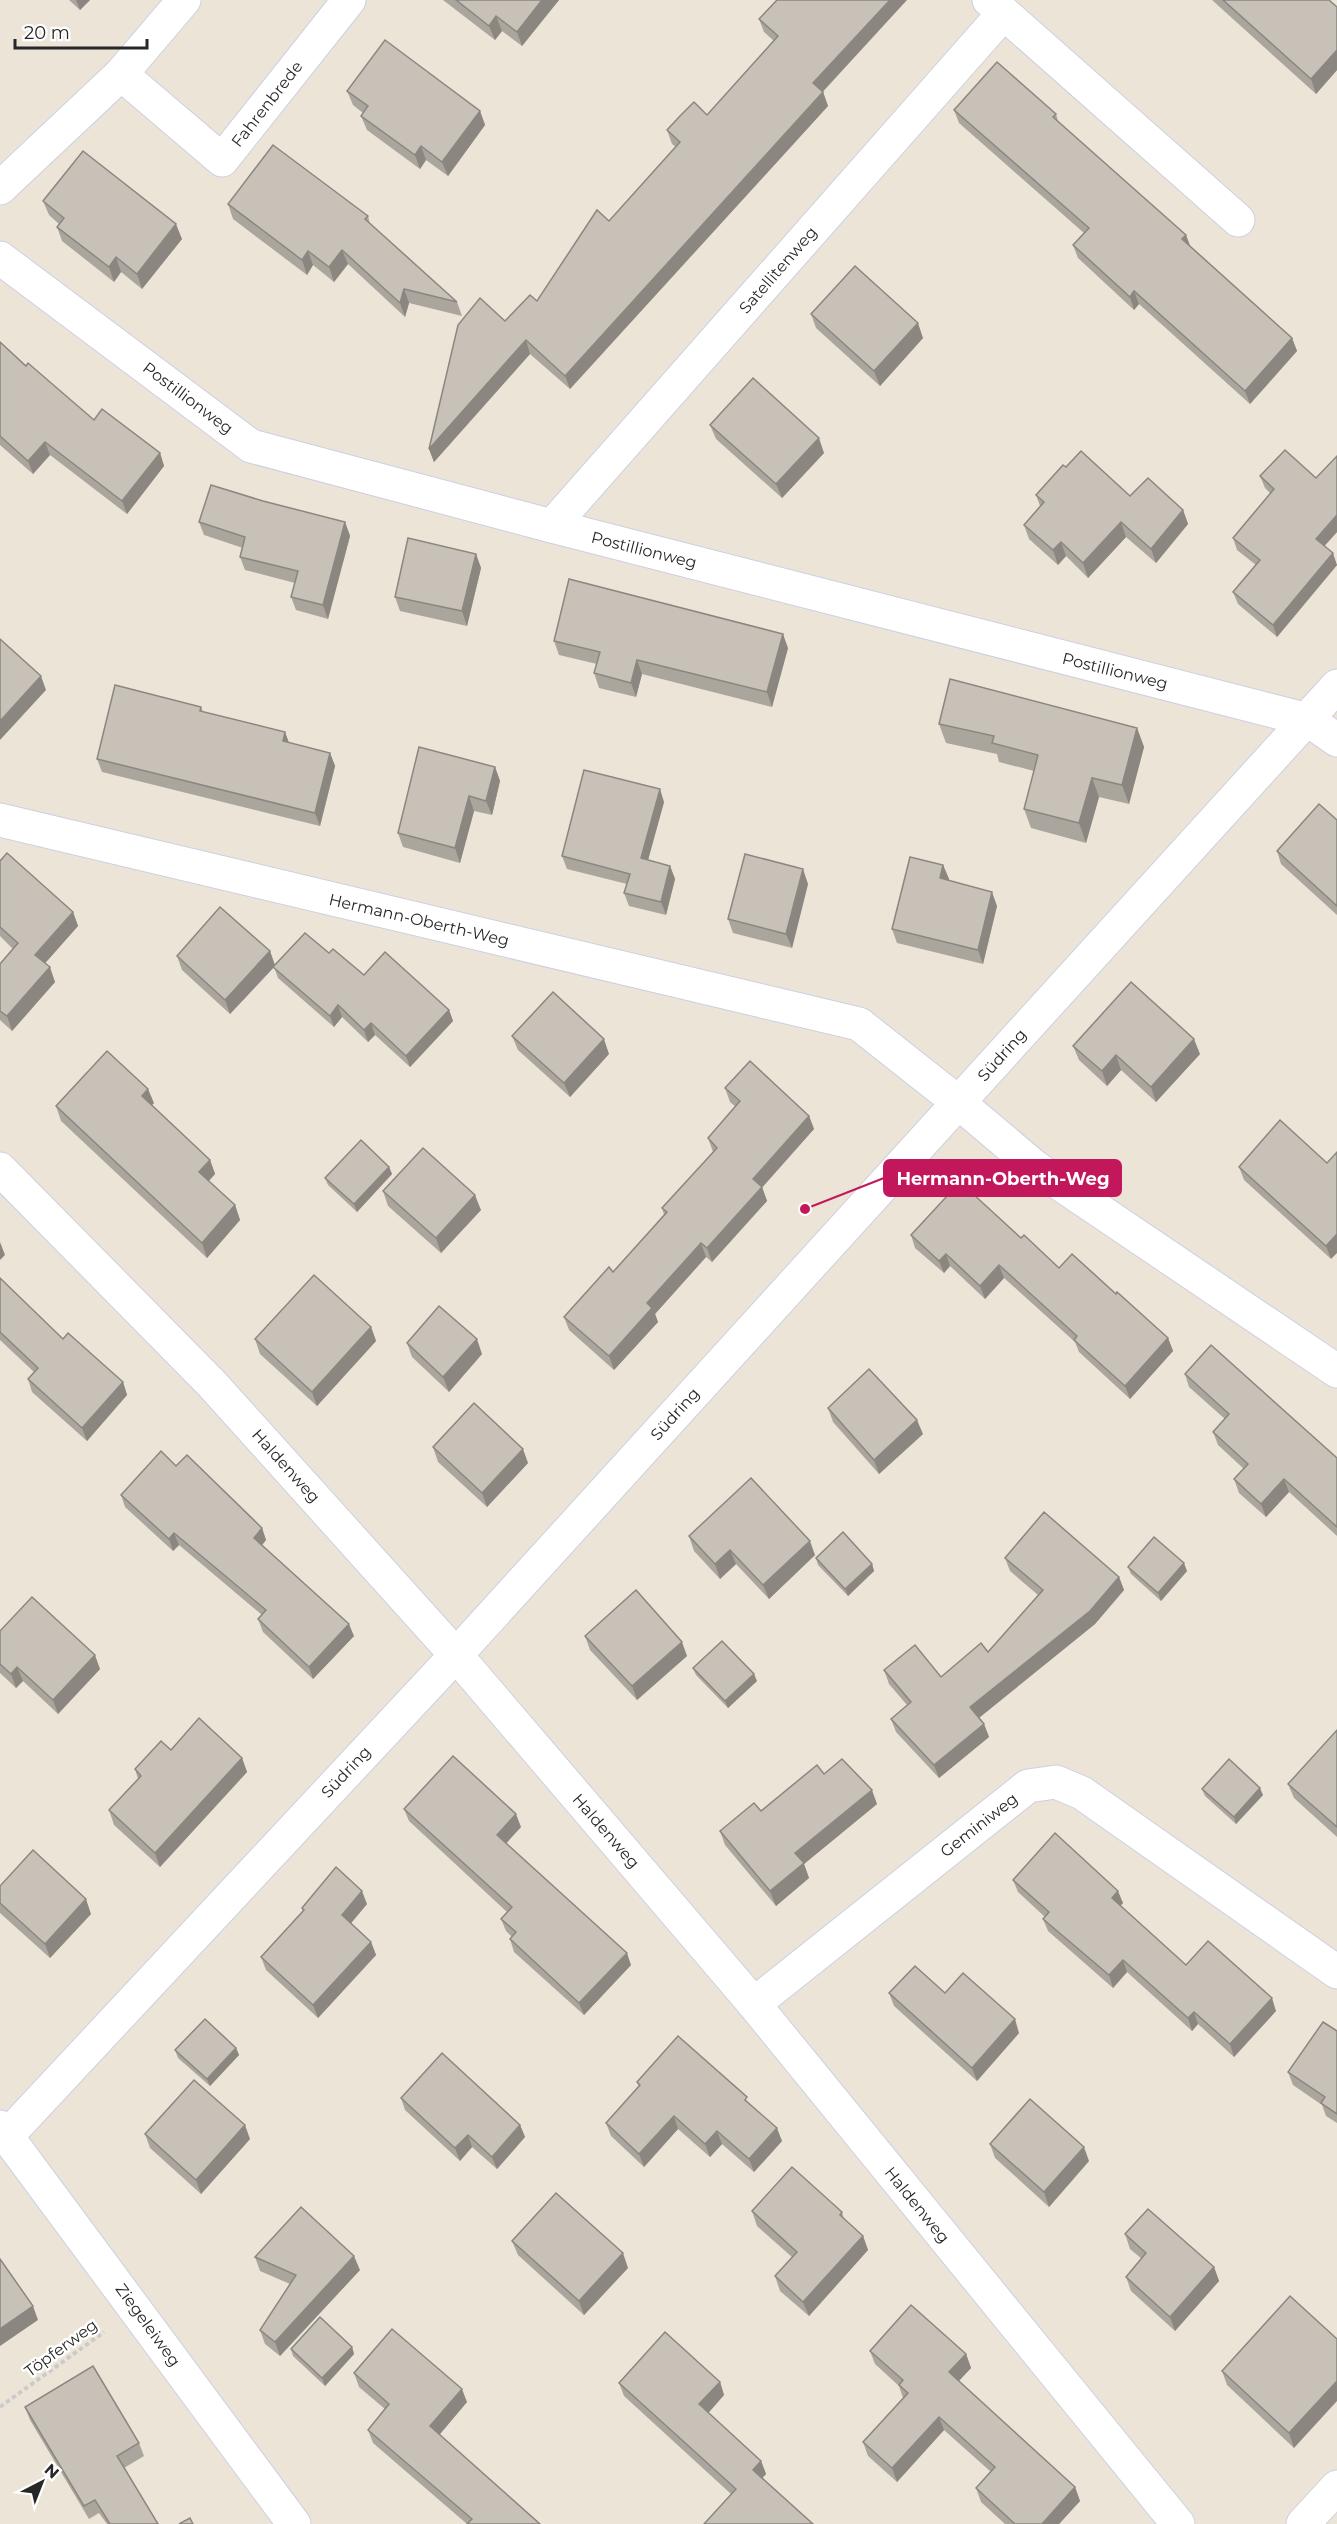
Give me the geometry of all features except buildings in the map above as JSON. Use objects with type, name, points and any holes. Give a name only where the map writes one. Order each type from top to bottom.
[{"type":"street","points":[[0,188],[121,74],[184,0]]},
{"type":"street","name":"Fahrenbrede","points":[[121,74],[222,160],[348,0]]},
{"type":"street","name":"Satellitenweg","points":[[552,526],[996,7],[1238,220]]},
{"type":"street","name":"Postillionweg","points":[[0,258],[251,446],[552,526],[1308,720],[1337,740]]},
{"type":"street","name":"Südring","points":[[3,2131],[456,1655],[1337,686]]},
{"type":"street","name":"Hermann-Oberth-Weg","points":[[0,820],[859,1024],[1035,1167],[1337,1371]]},
{"type":"street","name":"Haldenweg","points":[[0,1169],[212,1384],[456,1655],[754,2004],[1178,2524]]},
{"type":"street","name":"Geminiweg","points":[[754,2004],[1028,1786],[1056,1782],[1082,1793],[1337,1972]]},
{"type":"street","name":"Ziegeleiweg","points":[[3,2131],[294,2524]]},
{"type":"street","points":[[1303,2524],[1337,2487]]},
{"type":"path","name":"Töpferweg","points":[[0,2407],[137,2309]]},
{"type":"place","name":"Hermann-Oberth-Weg","points":[[805,1209]]}]
